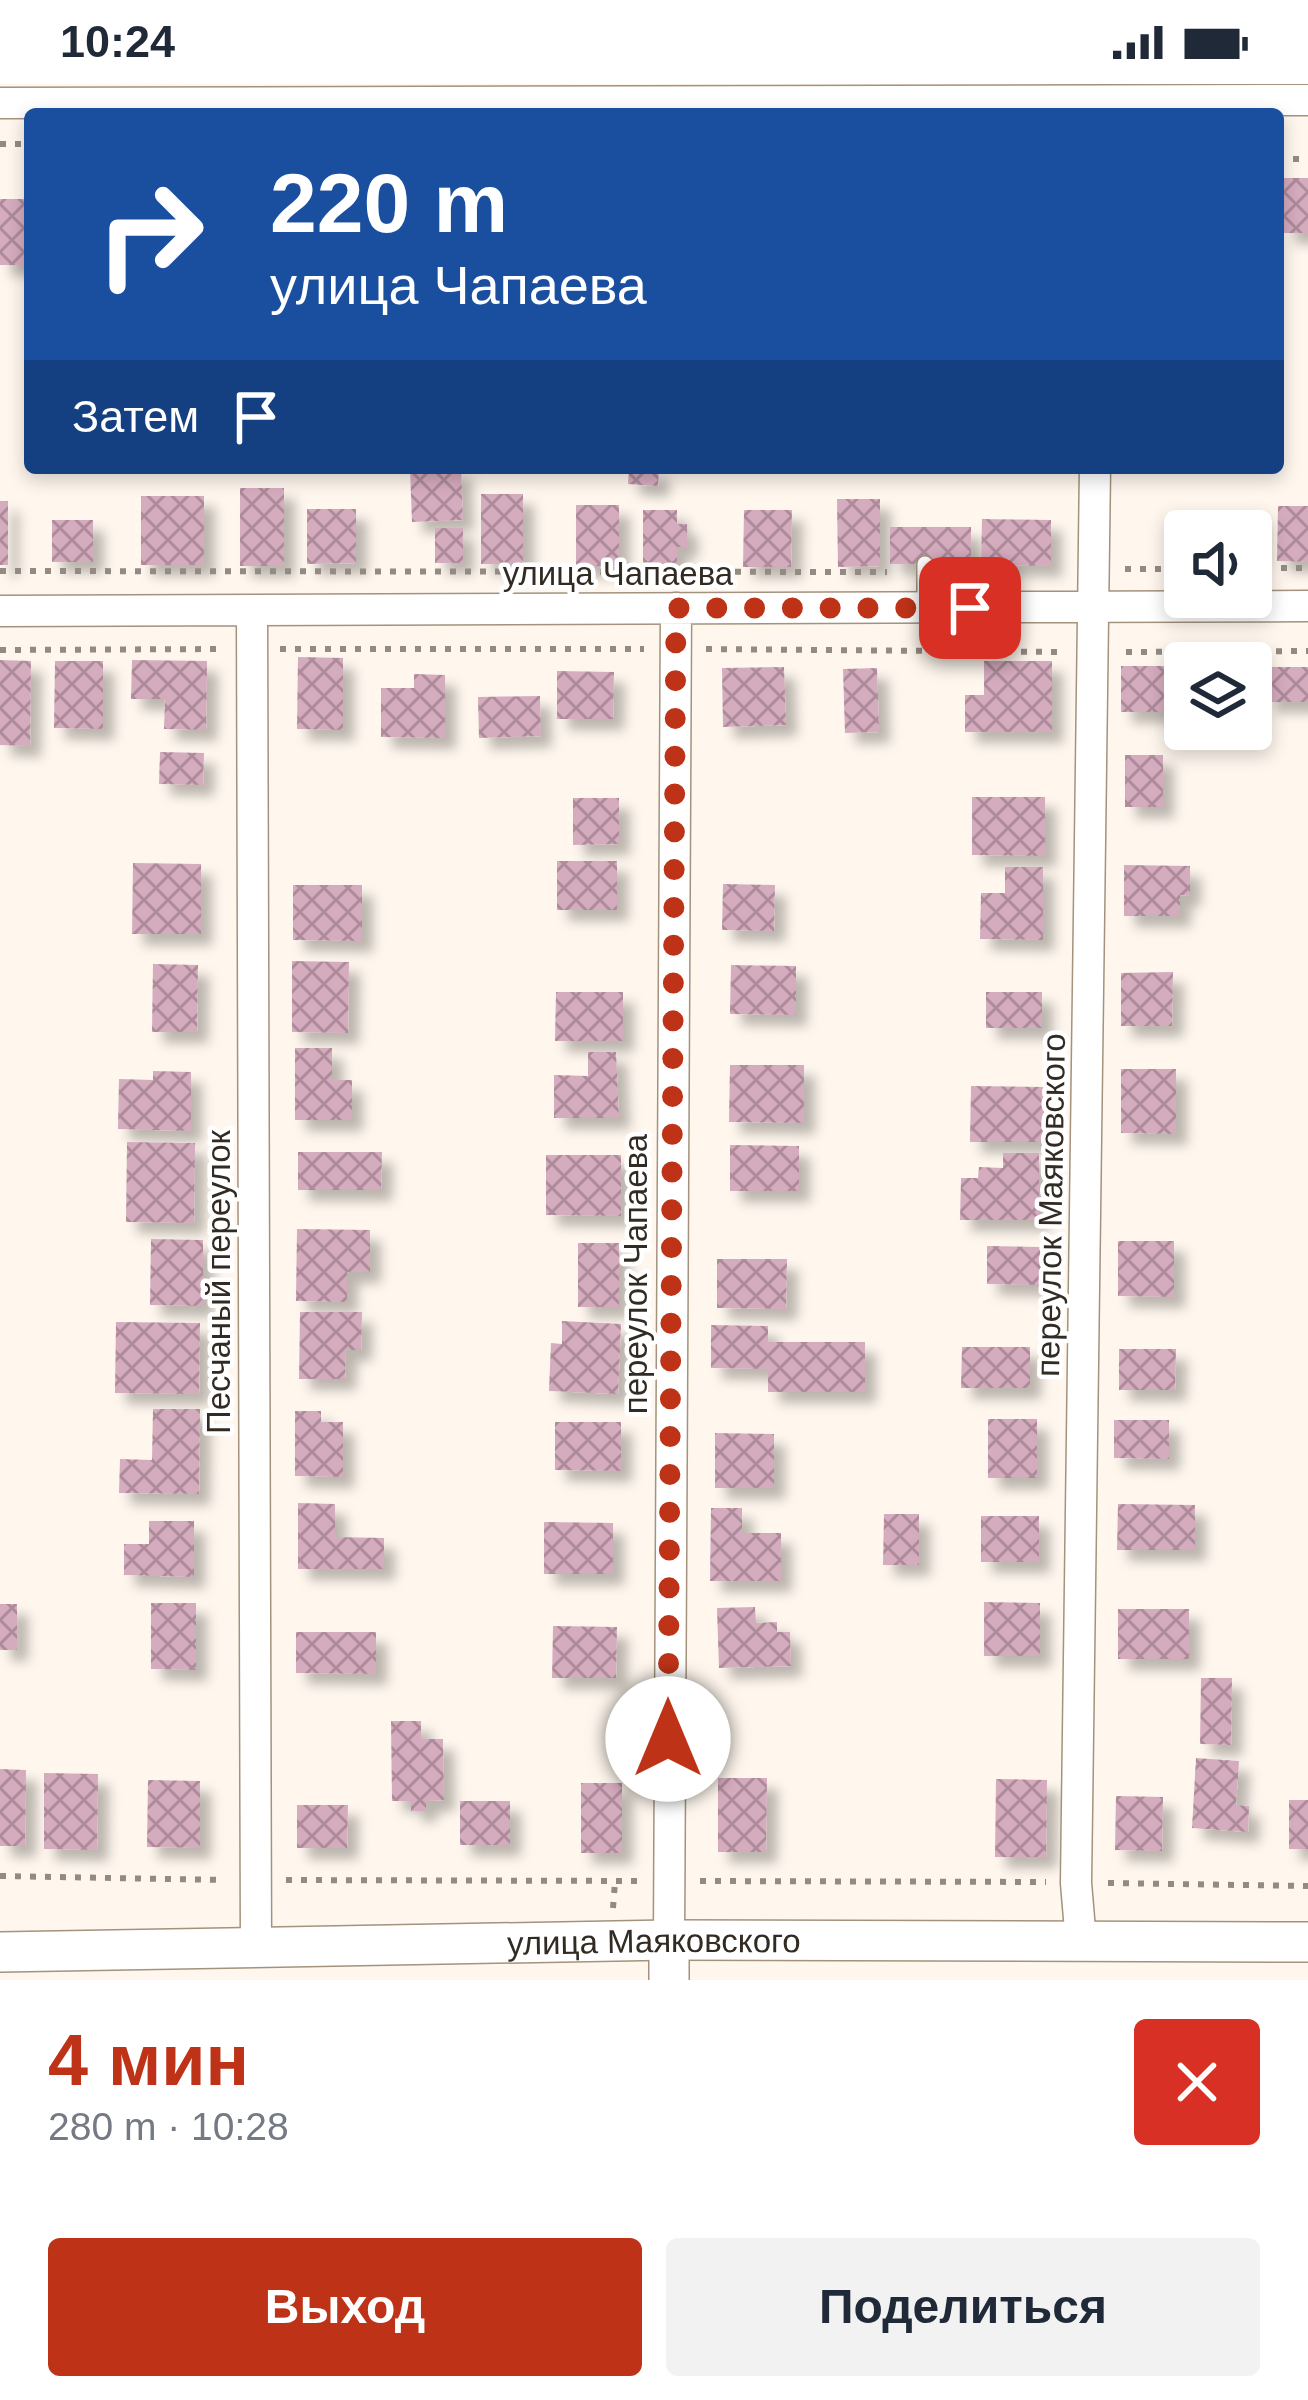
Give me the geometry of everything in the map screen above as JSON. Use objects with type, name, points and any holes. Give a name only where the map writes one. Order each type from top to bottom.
[{"type":"street","points":[[0,103],[1308,100]]},
{"type":"street","name":"переулок Маяковского","points":[[1081,1942],[1076,1882],[1096,474]]},
{"type":"street","name":"улица Чапаева","points":[[0,611],[1308,606]]},
{"type":"street","name":"переулок Чапаева","points":[[669,1940],[676,608]]},
{"type":"street","name":"Песчаный переулок","points":[[252,612],[256,1951]]},
{"type":"street","points":[[669,1940],[669,1980]]},
{"type":"street","name":"улица Маяковского","points":[[0,1952],[669,1940],[1308,1942]]},
{"type":"lane","points":[[925,564],[925,608]]},
{"type":"path","points":[[1272,568],[1308,568]]},
{"type":"path","points":[[1095,569],[1164,569]]},
{"type":"path","points":[[0,571],[887,572]]},
{"type":"path","points":[[0,650],[1308,650]]},
{"type":"building","points":[[1284,178],[1308,178],[1308,233],[1284,233]]},
{"type":"building","points":[[0,199],[24,199],[24,265],[0,265]]},
{"type":"building","points":[[410,474],[461,474],[463,520],[412,522]]},
{"type":"building","points":[[629,474],[659,474],[658,486],[628,484]]},
{"type":"building","points":[[240,488],[284,488],[284,566],[240,566]]},
{"type":"building","points":[[481,494],[523,494],[523,564],[481,564]]},
{"type":"building","points":[[141,496],[204,496],[204,565],[141,565]]},
{"type":"building","points":[[837,499],[880,499],[880,566],[838,567]]},
{"type":"building","points":[[0,501],[8,501],[8,565],[0,565]]},
{"type":"building","points":[[576,505],[619,505],[619,566],[576,567]]},
{"type":"building","points":[[1278,506],[1308,506],[1308,562],[1277,561]]},
{"type":"building","points":[[307,509],[356,509],[356,563],[307,564]]},
{"type":"building","points":[[643,510],[677,510],[677,524],[687,524],[687,547],[677,547],[677,563],[643,563]]},
{"type":"building","points":[[744,510],[792,510],[791,567],[743,567]]},
{"type":"building","points":[[982,519],[1051,520],[1051,566],[981,565]]},
{"type":"building","points":[[52,520],[93,520],[93,562],[52,562]]},
{"type":"building","points":[[890,527],[971,527],[971,564],[890,564]]},
{"type":"building","points":[[435,528],[463,528],[463,563],[435,563]]},
{"type":"building","points":[[298,657],[343,658],[343,730],[297,729]]},
{"type":"building","points":[[0,660],[31,661],[30,746],[0,745]]},
{"type":"building","points":[[132,660],[207,661],[206,730],[164,729],[165,699],[131,699]]},
{"type":"building","points":[[55,661],[103,661],[103,729],[54,728]]},
{"type":"building","points":[[984,661],[1052,661],[1052,732],[965,732],[965,695],[984,695]]},
{"type":"building","points":[[1121,666],[1164,666],[1164,712],[1121,712]]},
{"type":"building","points":[[784,667],[786,725],[723,727],[722,668]]},
{"type":"building","points":[[1272,667],[1308,667],[1308,702],[1272,702]]},
{"type":"building","points":[[877,668],[879,732],[845,733],[843,669]]},
{"type":"building","points":[[557,671],[614,672],[613,719],[557,719]]},
{"type":"building","points":[[414,674],[445,675],[445,738],[381,737],[381,688],[414,688]]},
{"type":"building","points":[[540,696],[541,736],[479,738],[478,697]]},
{"type":"building","points":[[160,752],[204,753],[203,785],[159,784]]},
{"type":"building","points":[[1125,755],[1163,755],[1163,807],[1125,807]]},
{"type":"building","points":[[972,797],[1045,797],[1045,856],[972,855]]},
{"type":"building","points":[[573,798],[619,798],[619,844],[573,845]]},
{"type":"building","points":[[557,861],[617,861],[617,910],[557,910]]},
{"type":"building","points":[[133,863],[201,864],[201,934],[132,934]]},
{"type":"building","points":[[1124,865],[1190,866],[1190,896],[1180,895],[1180,916],[1124,916]]},
{"type":"building","points":[[1005,867],[1043,867],[1043,940],[980,939],[981,893],[1005,893]]},
{"type":"building","points":[[723,884],[775,885],[774,931],[722,930]]},
{"type":"building","points":[[293,885],[362,885],[362,941],[293,940]]},
{"type":"building","points":[[292,961],[349,962],[348,1033],[292,1032]]},
{"type":"building","points":[[153,964],[198,965],[197,1032],[152,1032]]},
{"type":"building","points":[[731,965],[796,966],[796,1015],[730,1014]]},
{"type":"building","points":[[1173,972],[1172,1026],[1121,1026],[1121,973]]},
{"type":"building","points":[[556,992],[623,992],[623,1041],[555,1041]]},
{"type":"building","points":[[986,992],[1042,992],[1042,1028],[986,1028]]},
{"type":"building","points":[[295,1048],[332,1048],[332,1080],[352,1080],[352,1120],[295,1120]]},
{"type":"building","points":[[588,1052],[616,1052],[619,1118],[554,1118],[554,1075],[588,1076]]},
{"type":"building","points":[[730,1065],[804,1065],[804,1123],[729,1122]]},
{"type":"building","points":[[1121,1069],[1176,1069],[1176,1134],[1121,1133]]},
{"type":"building","points":[[153,1071],[191,1072],[191,1131],[118,1129],[119,1079],[153,1080]]},
{"type":"building","points":[[971,1086],[1045,1087],[1044,1142],[970,1142]]},
{"type":"building","points":[[127,1142],[195,1143],[194,1223],[126,1222]]},
{"type":"building","points":[[730,1145],[799,1146],[799,1191],[730,1191]]},
{"type":"building","points":[[298,1152],[382,1152],[381,1190],[298,1190]]},
{"type":"building","points":[[1003,1153],[1039,1153],[1039,1220],[960,1220],[961,1178],[978,1178],[979,1167],[1003,1168]]},
{"type":"building","points":[[546,1155],[621,1155],[621,1216],[546,1215]]},
{"type":"building","points":[[297,1229],[370,1230],[370,1272],[347,1272],[347,1302],[296,1301]]},
{"type":"building","points":[[151,1239],[203,1240],[203,1306],[150,1305]]},
{"type":"building","points":[[1118,1241],[1174,1241],[1174,1297],[1118,1296]]},
{"type":"building","points":[[578,1243],[619,1243],[619,1307],[578,1307]]},
{"type":"building","points":[[987,1246],[1040,1247],[1040,1285],[987,1284]]},
{"type":"building","points":[[717,1259],[787,1259],[786,1309],[717,1308]]},
{"type":"building","points":[[300,1312],[362,1312],[361,1350],[346,1350],[345,1379],[299,1379]]},
{"type":"building","points":[[562,1321],[621,1324],[618,1394],[549,1391],[551,1343],[562,1344]]},
{"type":"building","points":[[116,1322],[200,1323],[199,1394],[115,1393]]},
{"type":"building","points":[[711,1325],[768,1326],[768,1342],[865,1342],[865,1392],[768,1392],[768,1369],[711,1368]]},
{"type":"building","points":[[962,1347],[1030,1347],[1030,1388],[961,1388]]},
{"type":"building","points":[[1119,1349],[1176,1349],[1175,1390],[1119,1390]]},
{"type":"building","points":[[153,1409],[200,1409],[199,1494],[119,1493],[120,1459],[152,1460]]},
{"type":"building","points":[[295,1411],[321,1411],[321,1422],[343,1422],[343,1477],[295,1476]]},
{"type":"building","points":[[988,1419],[1037,1419],[1037,1478],[988,1478]]},
{"type":"building","points":[[1114,1420],[1169,1420],[1169,1459],[1114,1458]]},
{"type":"building","points":[[555,1422],[621,1422],[621,1471],[555,1470]]},
{"type":"building","points":[[715,1433],[774,1434],[774,1488],[715,1488]]},
{"type":"building","points":[[298,1503],[335,1504],[335,1537],[384,1538],[384,1569],[298,1569]]},
{"type":"building","points":[[1118,1504],[1195,1505],[1195,1550],[1117,1550]]},
{"type":"building","points":[[711,1508],[742,1508],[742,1533],[781,1533],[781,1581],[710,1581]]},
{"type":"building","points":[[884,1514],[919,1514],[919,1565],[883,1565]]},
{"type":"building","points":[[981,1516],[1039,1516],[1039,1562],[981,1562]]},
{"type":"building","points":[[149,1521],[194,1521],[194,1577],[124,1575],[124,1544],[149,1544]]},
{"type":"building","points":[[544,1522],[613,1523],[613,1574],[544,1574]]},
{"type":"building","points":[[984,1602],[1040,1603],[1040,1656],[984,1656]]},
{"type":"building","points":[[151,1603],[196,1603],[196,1670],[151,1669]]},
{"type":"building","points":[[0,1604],[17,1604],[17,1650],[0,1650]]},
{"type":"building","points":[[755,1607],[756,1623],[777,1622],[777,1632],[790,1632],[791,1666],[719,1668],[717,1608]]},
{"type":"building","points":[[1118,1609],[1189,1609],[1189,1659],[1118,1659]]},
{"type":"building","points":[[553,1626],[617,1627],[616,1678],[552,1678]]},
{"type":"building","points":[[296,1632],[376,1632],[376,1674],[296,1673]]},
{"type":"building","points":[[1201,1678],[1232,1678],[1231,1745],[1200,1744]]},
{"type":"building","points":[[391,1721],[421,1721],[421,1739],[443,1739],[444,1800],[426,1801],[426,1811],[411,1811],[411,1801],[392,1801]]},
{"type":"building","points":[[1196,1758],[1239,1761],[1236,1805],[1249,1806],[1248,1832],[1192,1828]]},
{"type":"building","points":[[0,1769],[26,1770],[25,1846],[0,1846]]},
{"type":"building","points":[[44,1773],[98,1774],[97,1850],[44,1849]]},
{"type":"building","points":[[718,1778],[767,1778],[766,1852],[718,1852]]},
{"type":"building","points":[[996,1779],[1047,1780],[1046,1857],[995,1857]]},
{"type":"building","points":[[148,1780],[200,1781],[200,1848],[147,1847]]},
{"type":"building","points":[[581,1783],[622,1783],[622,1853],[581,1853]]},
{"type":"building","points":[[1116,1796],[1163,1797],[1162,1851],[1115,1850]]},
{"type":"building","points":[[1289,1800],[1308,1800],[1308,1849],[1289,1849]]},
{"type":"building","points":[[460,1801],[510,1801],[510,1845],[460,1845]]},
{"type":"building","points":[[297,1805],[348,1805],[347,1848],[297,1848]]},
{"type":"route","points":[[668,1739],[676,608],[970,608]]}]
